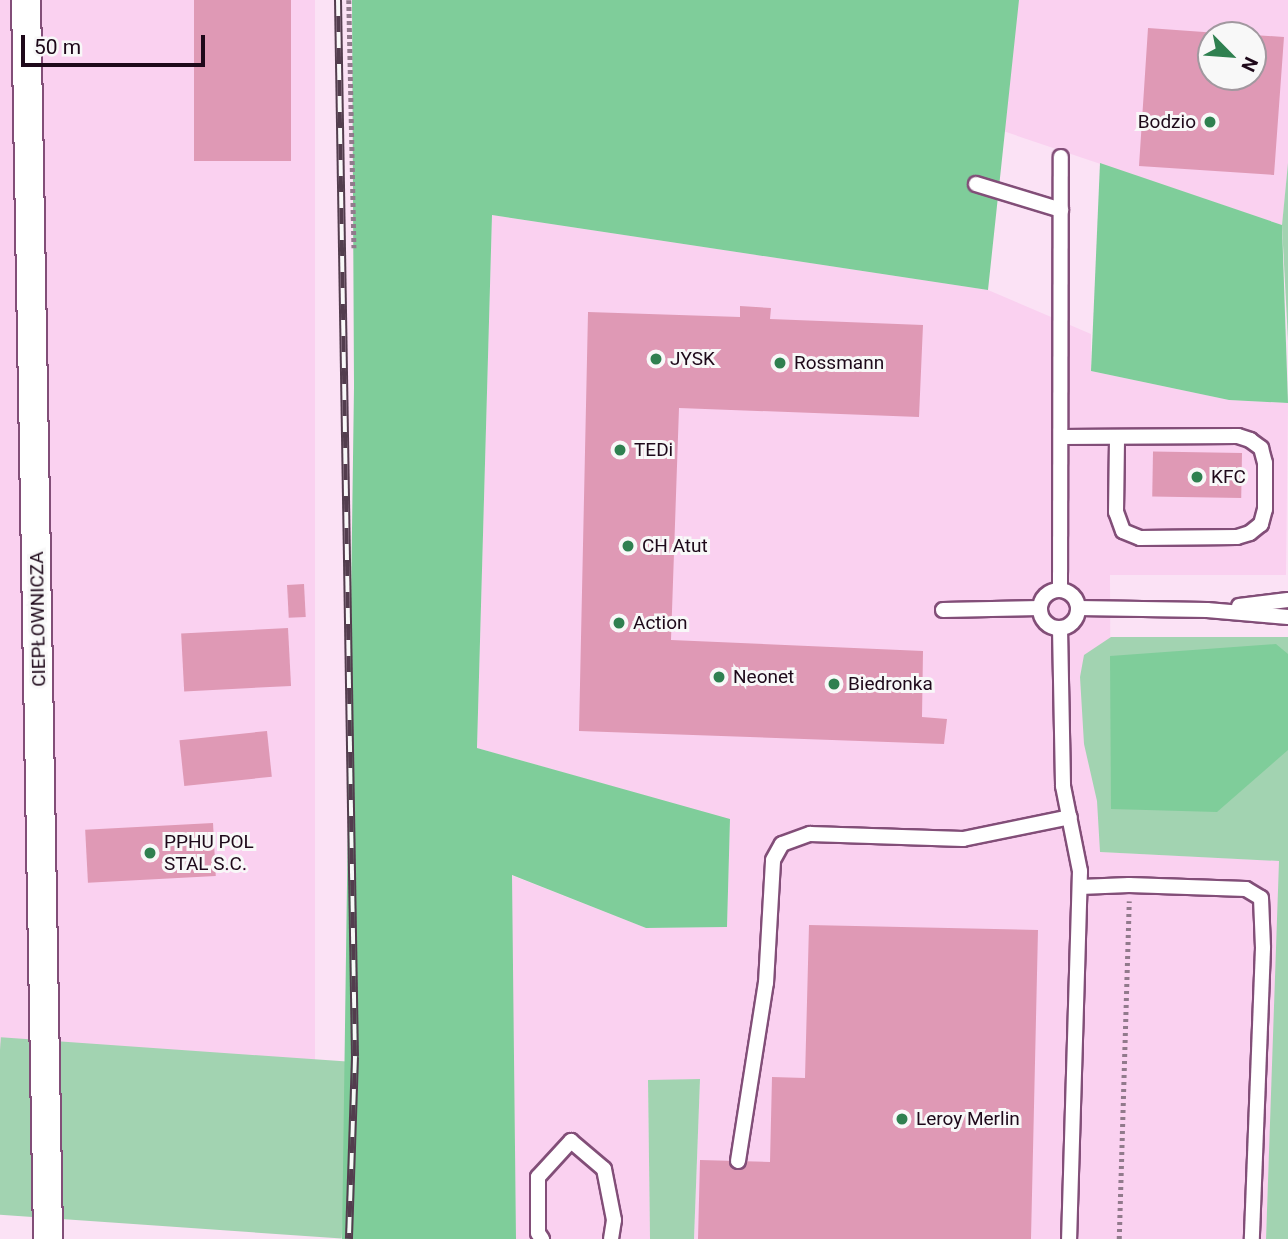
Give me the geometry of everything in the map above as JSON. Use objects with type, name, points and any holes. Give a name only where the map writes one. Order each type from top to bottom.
[{"type":"street","name":"CIEPŁOWNICZA","points":[[26,0],[48,1239]]},
{"type":"lane","points":[[1060,590],[1061,157]]},
{"type":"lane","points":[[976,184],[1061,210]]},
{"type":"lane","points":[[1060,437],[1238,436],[1250,440],[1261,448],[1265,463],[1265,509],[1261,524],[1250,533],[1237,537],[1140,537],[1123,531],[1116,512],[1116,437]]},
{"type":"lane","points":[[1060,590],[1074,597],[1078,608],[1075,619],[1060,628]]},
{"type":"lane","points":[[1060,590],[1044,597],[1040,608],[1044,620],[1060,628]]},
{"type":"lane","points":[[1207,610],[1288,600]]},
{"type":"lane","points":[[943,610],[1040,608]]},
{"type":"lane","points":[[1078,608],[1207,610],[1288,617]]},
{"type":"lane","points":[[1060,628],[1062,767],[1080,887],[1069,1239]]},
{"type":"lane","points":[[738,1161],[766,983],[773,860],[782,844],[810,834],[962,839],[1070,817]]},
{"type":"lane","points":[[1080,887],[1129,885],[1247,889],[1258,894],[1263,902],[1252,1239]]},
{"type":"lane","points":[[542,1239],[538,1233],[538,1177],[571,1141],[604,1169],[614,1220],[611,1239]]},
{"type":"path","points":[[349,0],[354,248]]},
{"type":"path","points":[[1119,1239],[1129,885]]},
{"type":"shaded area","points":[[0,0],[315,0],[315,1077],[0,1077]]},
{"type":"shaded area","points":[[791,0],[1288,0],[1288,163],[1282,225],[786,58]]},
{"type":"shaded area","points":[[492,215],[988,290],[1091,334],[1091,371],[1229,400],[1288,403],[1286,575],[1110,575],[1111,809],[1100,852],[1280,861],[1266,1239],[694,1239],[700,1079],[648,1081],[650,1239],[516,1239],[511,875],[646,928],[727,927],[730,820],[477,748]]},
{"type":"green space","points":[[352,0],[1019,0],[988,290],[492,215],[477,748],[730,819],[727,927],[646,928],[512,875],[516,1239],[342,1239],[354,387]]},
{"type":"green space","points":[[1100,163],[1282,225],[1288,403],[1229,400],[1091,371]]},
{"type":"green space","points":[[1288,163],[1288,341],[1282,225]]},
{"type":"green space","points":[[1111,637],[1288,637],[1288,1239],[1266,1239],[1279,861],[1100,852],[1097,801],[1084,744],[1080,677],[1084,655]]},
{"type":"green space","points":[[1276,644],[1288,654],[1288,750],[1217,812],[1111,809],[1110,656]]},
{"type":"green space","points":[[1,1037],[354,1062],[342,1239],[0,1215]]},
{"type":"green space","points":[[700,1079],[694,1239],[650,1239],[648,1080]]},
{"type":"building","points":[[194,0],[291,0],[291,161],[194,161]]},
{"type":"building","name":"Bodzio","points":[[1148,28],[1197,32],[1197,91],[1267,91],[1267,36],[1284,37],[1274,175],[1139,166]]},
{"type":"building","name":"CH Atut","points":[[740,306],[771,308],[770,319],[923,325],[919,417],[679,408],[671,640],[923,651],[922,717],[947,719],[944,744],[579,731],[588,312],[740,317]]},
{"type":"building","name":"KFC","points":[[1153,451],[1242,453],[1241,498],[1152,496]]},
{"type":"building","points":[[304,584],[306,617],[289,618],[287,585]]},
{"type":"building","points":[[288,628],[291,686],[184,692],[181,634]]},
{"type":"building","points":[[267,731],[272,777],[184,786],[179,740]]},
{"type":"building","name":"PPHU POL STAL S.C.","points":[[213,823],[216,876],[88,883],[85,830]]},
{"type":"building","name":"Leroy Merlin","points":[[809,925],[1038,930],[1031,1239],[698,1239],[700,1160],[770,1162],[772,1077],[805,1078]]},
{"type":"railway","points":[[338,0],[355,1057],[349,1239]]},
{"type":"place","name":"Bodzio","points":[[1210,122]]},
{"type":"place","name":"JYSK","points":[[656,359]]},
{"type":"place","name":"Rossmann","points":[[780,363]]},
{"type":"place","name":"TEDi","points":[[620,450]]},
{"type":"place","name":"KFC","points":[[1197,477]]},
{"type":"place","name":"CH Atut","points":[[628,546]]},
{"type":"place","name":"Action","points":[[619,623]]},
{"type":"place","name":"Neonet","points":[[719,677]]},
{"type":"place","name":"Biedronka","points":[[834,684]]},
{"type":"place","name":"PPHU POL STAL S.C.","points":[[150,853]]},
{"type":"place","name":"Leroy Merlin","points":[[902,1119]]}]
